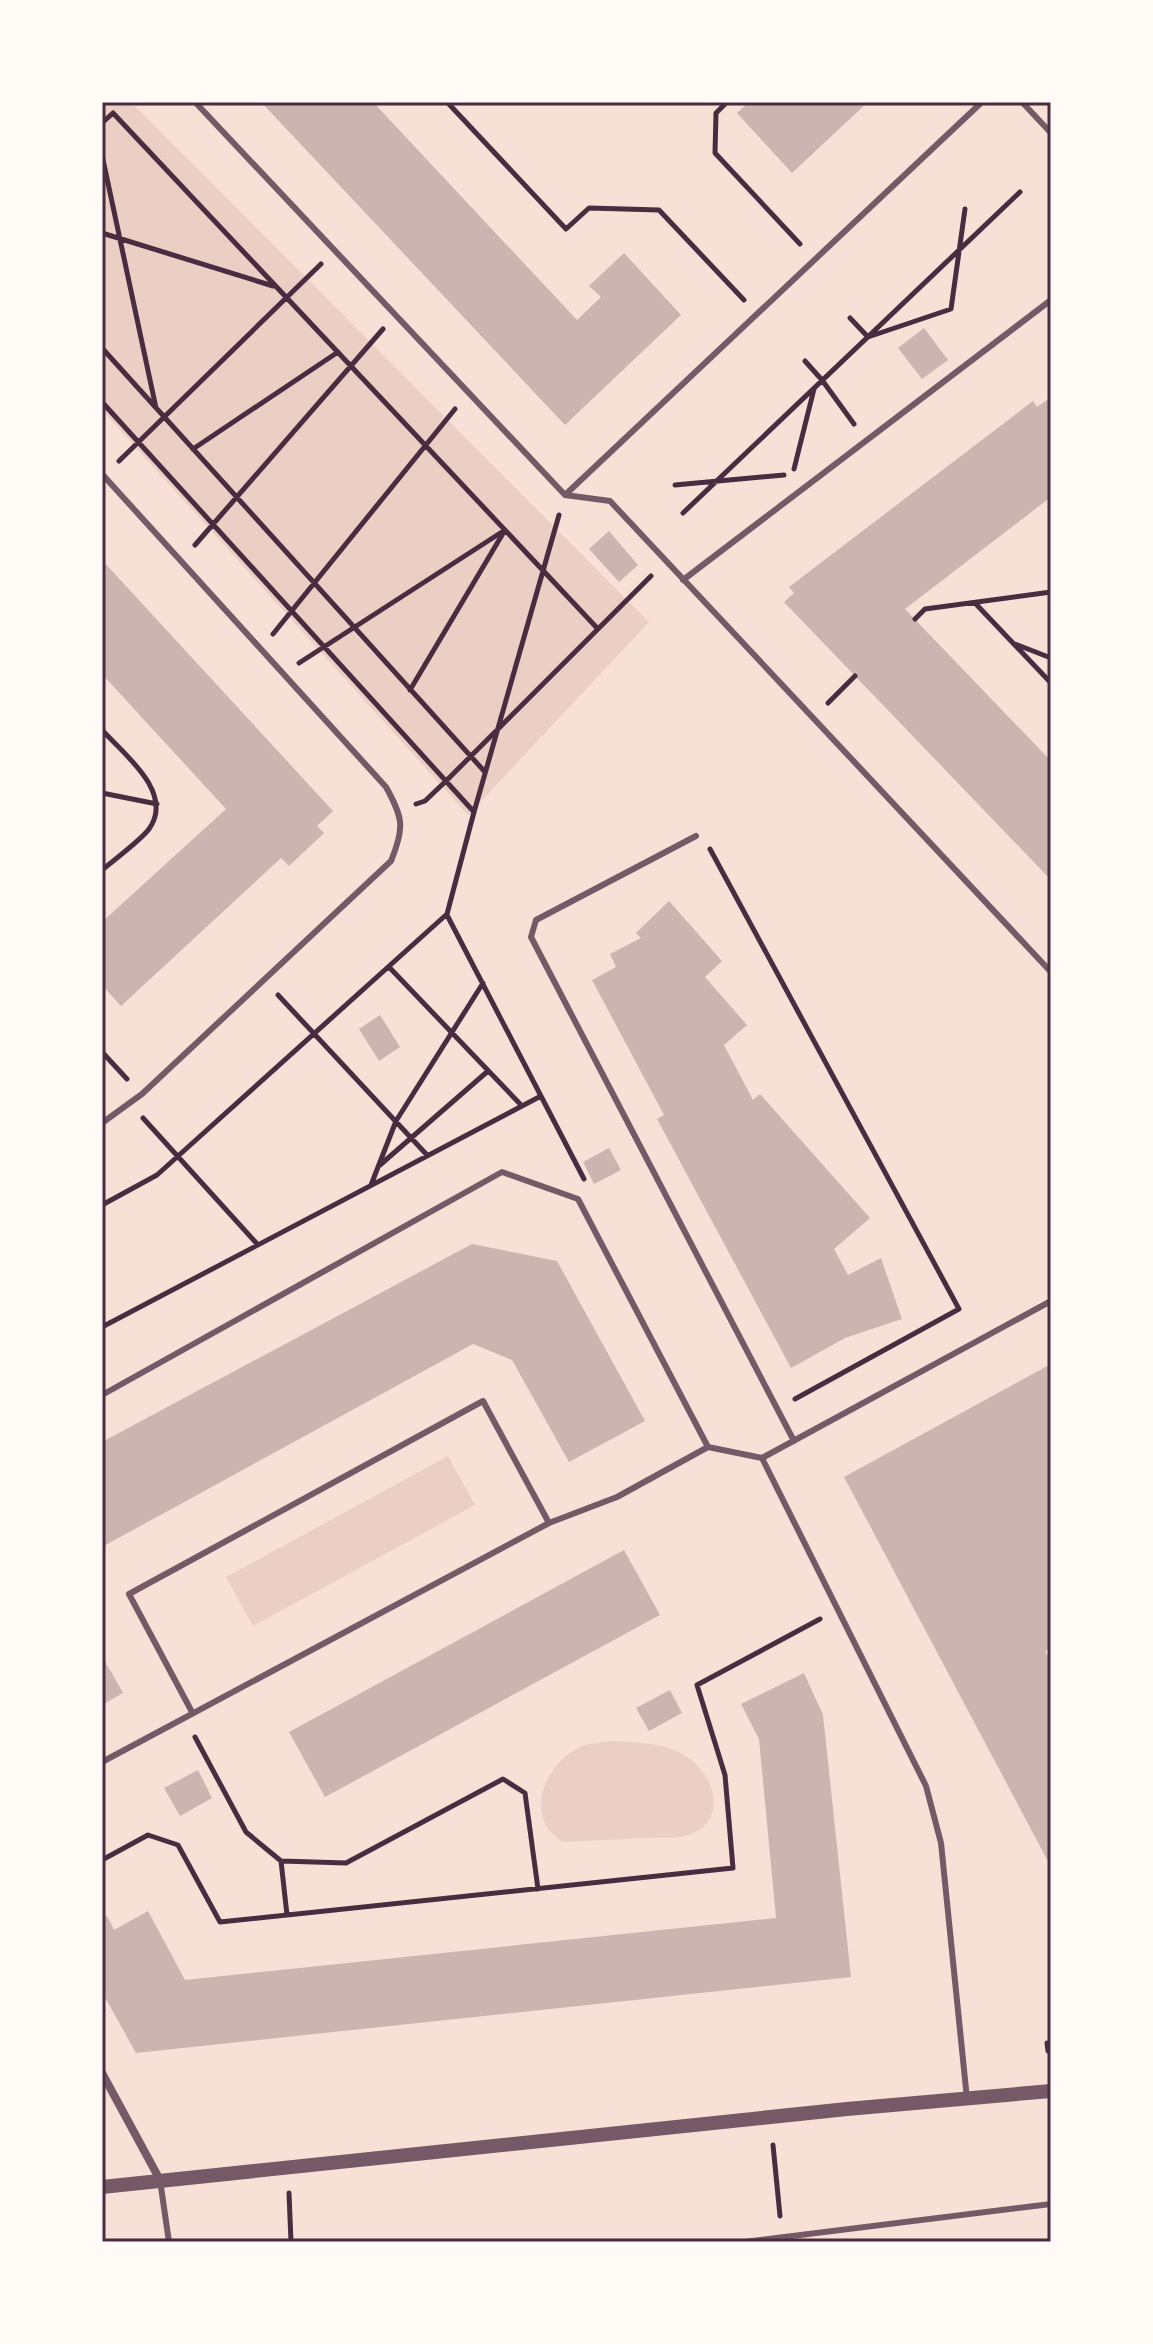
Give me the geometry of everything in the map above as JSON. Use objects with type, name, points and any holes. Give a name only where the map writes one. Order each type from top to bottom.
[{"type":"street","points":[[102,2073],[160,2180]]},
{"type":"street","points":[[102,2187],[1051,2091]]},
{"type":"lane","points":[[195,102],[565,495],[610,501],[1051,972]]},
{"type":"lane","points":[[565,495],[982,102]]},
{"type":"lane","points":[[1022,102],[1051,133]]},
{"type":"lane","points":[[683,580],[1051,300]]},
{"type":"lane","points":[[102,1123],[131,1104],[391,861],[400,839],[400,812],[386,787],[103,475]]},
{"type":"lane","points":[[696,836],[536,920],[531,937],[794,1441]]},
{"type":"lane","points":[[102,1395],[502,1172],[578,1199],[708,1447]]},
{"type":"lane","points":[[102,1762],[549,1523],[617,1497],[708,1447],[762,1458],[1051,1301]]},
{"type":"lane","points":[[192,1712],[129,1594],[483,1401],[549,1523]]},
{"type":"lane","points":[[762,1458],[926,1786],[941,1843],[967,2099]]},
{"type":"lane","points":[[160,2180],[169,2242]]},
{"type":"lane","points":[[744,2242],[1051,2204]]},
{"type":"path","points":[[447,102],[566,229],[589,208],[659,210],[757,314]]},
{"type":"path","points":[[727,102],[716,113],[715,153],[814,260]]},
{"type":"path","points":[[102,123],[113,113],[598,629]]},
{"type":"path","points":[[102,155],[156,408]]},
{"type":"path","points":[[683,513],[1020,192]]},
{"type":"path","points":[[868,337],[951,309],[965,209]]},
{"type":"path","points":[[102,233],[277,287]]},
{"type":"path","points":[[103,475],[335,251]]},
{"type":"path","points":[[181,561],[395,315]]},
{"type":"path","points":[[850,318],[868,337]]},
{"type":"path","points":[[102,348],[485,773]]},
{"type":"path","points":[[193,449],[338,352]]},
{"type":"path","points":[[805,361],[866,441]]},
{"type":"path","points":[[675,485],[792,474],[814,388]]},
{"type":"path","points":[[261,649],[468,392]]},
{"type":"path","points":[[102,402],[474,812]]},
{"type":"path","points":[[102,1205],[157,1175],[447,914],[565,495]]},
{"type":"path","points":[[283,673],[505,530]]},
{"type":"path","points":[[410,690],[505,530]]},
{"type":"path","points":[[400,812],[425,801],[666,561]]},
{"type":"path","points":[[915,619],[925,609],[1051,592]]},
{"type":"path","points":[[975,603],[1051,683]]},
{"type":"path","points":[[1013,643],[1051,658]]},
{"type":"path","points":[[812,717],[855,676]]},
{"type":"path","points":[[102,730],[152,784],[157,804],[150,828],[102,870]]},
{"type":"path","points":[[102,793],[157,804]]},
{"type":"path","points":[[696,836],[710,848],[959,1309],[805,1393]]},
{"type":"path","points":[[447,914],[591,1192]]},
{"type":"path","points":[[389,967],[522,1106]]},
{"type":"path","points":[[264,979],[427,1155]]},
{"type":"path","points":[[370,1186],[396,1121],[483,983]]},
{"type":"path","points":[[102,1052],[142,1094]]},
{"type":"path","points":[[377,1167],[488,1071]]},
{"type":"path","points":[[102,1327],[541,1096]]},
{"type":"path","points":[[131,1104],[258,1245]]},
{"type":"path","points":[[102,1860],[148,1835],[178,1845],[220,1922],[733,1868],[725,1775],[697,1685],[839,1609]]},
{"type":"path","points":[[184,1717],[246,1832],[281,1861],[346,1863],[503,1779],[525,1793],[538,1889]]},
{"type":"path","points":[[281,1861],[287,1915]]},
{"type":"path","points":[[1047,2043],[1048,2051]]},
{"type":"path","points":[[773,2145],[782,2237]]},
{"type":"path","points":[[289,2192],[291,2242]]},
{"type":"shaded area","points":[[102,102],[136,107],[649,622],[468,815],[102,410]]},
{"type":"shaded area","points":[[448,1456],[475,1505],[253,1626],[226,1577]]},
{"type":"shaded area","points":[[610,1741],[660,1745],[687,1757],[706,1776],[711,1788],[713,1811],[708,1821],[699,1830],[681,1837],[562,1842],[546,1827],[542,1813],[541,1802],[547,1780],[560,1761],[578,1748]]},
{"type":"building","points":[[261,102],[373,102],[577,320],[601,297],[589,286],[624,253],[681,315],[565,425]]},
{"type":"building","points":[[749,102],[868,102],[792,173],[737,113]]},
{"type":"building","points":[[924,328],[948,360],[922,379],[898,348]]},
{"type":"building","points":[[1051,397],[1051,497],[905,609],[1051,761],[1051,880],[784,602],[794,593],[789,587],[1033,401],[1037,407]]},
{"type":"building","points":[[609,531],[638,565],[619,582],[589,549]]},
{"type":"building","points":[[102,560],[333,811],[317,826],[324,833],[289,866],[281,858],[121,1006],[102,985],[102,922],[226,809],[102,674]]},
{"type":"building","points":[[669,901],[722,961],[705,977],[747,1025],[724,1045],[753,1100],[760,1094],[870,1218],[834,1249],[848,1275],[881,1258],[902,1319],[845,1338],[791,1368],[657,1119],[664,1115],[592,980],[616,967],[610,954],[641,938],[636,933]]},
{"type":"building","points":[[380,1015],[400,1047],[379,1061],[359,1029]]},
{"type":"building","points":[[609,1148],[621,1170],[594,1184],[583,1162]]},
{"type":"building","points":[[472,1244],[557,1261],[645,1421],[569,1462],[512,1360],[473,1344],[102,1547],[102,1442]]},
{"type":"building","points":[[1051,1364],[1051,1648],[1045,1651],[1051,1662],[1051,1867],[844,1477]]},
{"type":"building","points":[[624,1550],[660,1615],[325,1797],[289,1732]]},
{"type":"building","points":[[102,1656],[123,1693],[102,1705]]},
{"type":"building","points":[[804,1673],[823,1715],[851,1977],[136,2053],[102,1992],[102,1919],[107,1916],[114,1930],[148,1911],[185,1980],[776,1918],[759,1739],[741,1704]]},
{"type":"building","points":[[670,1690],[682,1713],[649,1731],[636,1708]]},
{"type":"building","points":[[198,1770],[212,1798],[180,1816],[164,1788]]}]
